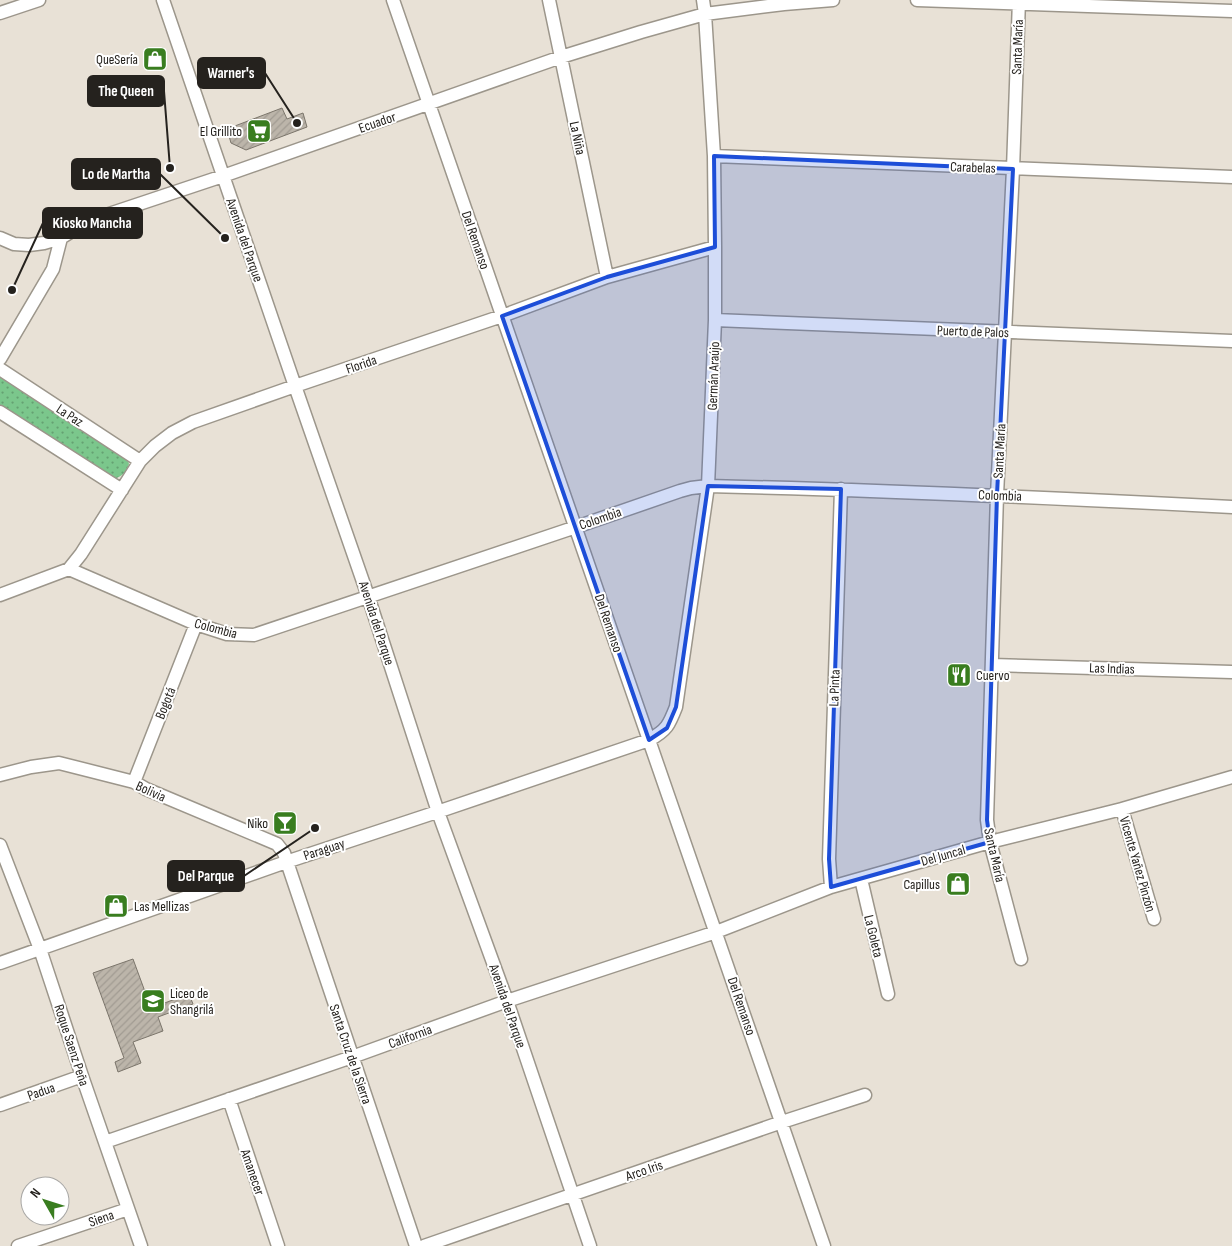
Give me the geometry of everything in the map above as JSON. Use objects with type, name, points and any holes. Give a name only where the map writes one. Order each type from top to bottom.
[{"type":"street","points":[[0,14],[39,0]]},
{"type":"street","name":"Avenida del Parque","points":[[163,0],[368,596],[438,812],[506,1000],[590,1246]]},
{"type":"street","name":"Del Remanso","points":[[394,0],[824,1246]]},
{"type":"street","name":"La Niña","points":[[550,0],[607,276]]},
{"type":"street","name":"Germán Araújo","points":[[649,740],[667,728],[676,707],[708,486],[716,247],[714,156],[703,0]]},
{"type":"street","name":"Ecuador","points":[[0,238],[14,244],[29,245],[61,238],[88,221],[223,176],[561,57],[641,32],[705,14],[833,0]]},
{"type":"street","points":[[917,0],[1019,2],[1232,11]]},
{"type":"street","name":"Santa María","points":[[1019,2],[1006,332],[997,495],[987,820],[990,842],[1021,959]]},
{"type":"street","name":"Carabelas","points":[[714,156],[1232,177]]},
{"type":"street","points":[[0,359],[53,269],[61,238]]},
{"type":"street","name":"Florida","points":[[69,569],[81,554],[140,460],[154,446],[172,433],[193,422],[502,316],[607,276],[716,247]]},
{"type":"street","name":"Puerto de Palos","points":[[715,320],[1232,342]]},
{"type":"street","name":"La Paz","points":[[0,369],[140,460]]},
{"type":"street","points":[[0,412],[122,490]]},
{"type":"street","name":"Colombia","points":[[69,569],[196,624],[227,634],[254,635],[576,527],[680,490],[691,488],[708,486],[841,489],[1232,507]]},
{"type":"street","name":"La Pinta","points":[[831,887],[828,859],[841,489]]},
{"type":"street","points":[[0,595],[69,569]]},
{"type":"street","name":"Bogotá","points":[[134,782],[196,624]]},
{"type":"street","name":"Las Indias","points":[[992,665],[1232,672]]},
{"type":"street","name":"Paraguay","points":[[0,962],[286,862],[649,740]]},
{"type":"street","name":"Bolivia","points":[[0,775],[31,766],[59,763],[134,782],[146,789],[277,844],[284,852],[286,862]]},
{"type":"street","name":"Del Juncal","points":[[716,932],[831,887],[990,842],[1122,809],[1232,777]]},
{"type":"street","name":"Vicente Yañez Pinzón","points":[[1122,809],[1154,919]]},
{"type":"street","name":"Roque Saenz Peña","points":[[0,845],[40,949],[141,1246]]},
{"type":"street","name":"Santa Cruz de la Sierra","points":[[286,862],[416,1246]]},
{"type":"street","name":"La Goleta","points":[[861,879],[888,994]]},
{"type":"street","name":"California","points":[[105,1142],[352,1057],[506,1000],[716,932]]},
{"type":"street","name":"Padua","points":[[0,1104],[82,1076]]},
{"type":"street","name":"Arco Iris","points":[[424,1246],[865,1095]]},
{"type":"street","name":"Amanecer","points":[[228,1099],[278,1246]]},
{"type":"street","name":"Siena","points":[[18,1246],[128,1209]]},
{"type":"highlighted area","points":[[714,156],[1013,169],[997,495],[987,820],[990,842],[831,887],[829,859],[841,489],[708,486],[676,707],[667,728],[649,740],[502,316],[607,277],[715,247]]},
{"type":"green space","points":[[0,375],[127,458],[129,464],[122,475],[114,479],[0,405]]},
{"type":"building","name":"El Grillito","points":[[282,108],[287,119],[303,113],[307,127],[246,150],[231,143],[227,129]]},
{"type":"building","points":[[133,959],[151,1008],[189,994],[193,1004],[158,1017],[163,1031],[133,1042],[141,1063],[118,1072],[115,1062],[124,1058],[93,973]]},
{"type":"place","name":"QueSería","points":[[155,59]]},
{"type":"place","name":"Warner's","points":[[297,123]]},
{"type":"place","name":"El Grillito","points":[[259,131]]},
{"type":"place","name":"The Queen","points":[[170,168]]},
{"type":"place","name":"Lo de Martha","points":[[225,238]]},
{"type":"place","name":"Kiosko Mancha","points":[[12,290]]},
{"type":"place","name":"Cuervo","points":[[959,675]]},
{"type":"place","name":"Niko","points":[[285,823]]},
{"type":"place","name":"Del Parque","points":[[315,828]]},
{"type":"place","name":"Capillus","points":[[958,884]]},
{"type":"place","name":"Las Mellizas","points":[[116,906]]},
{"type":"place","name":"Liceo de Shangrilá","points":[[153,1001]]}]
